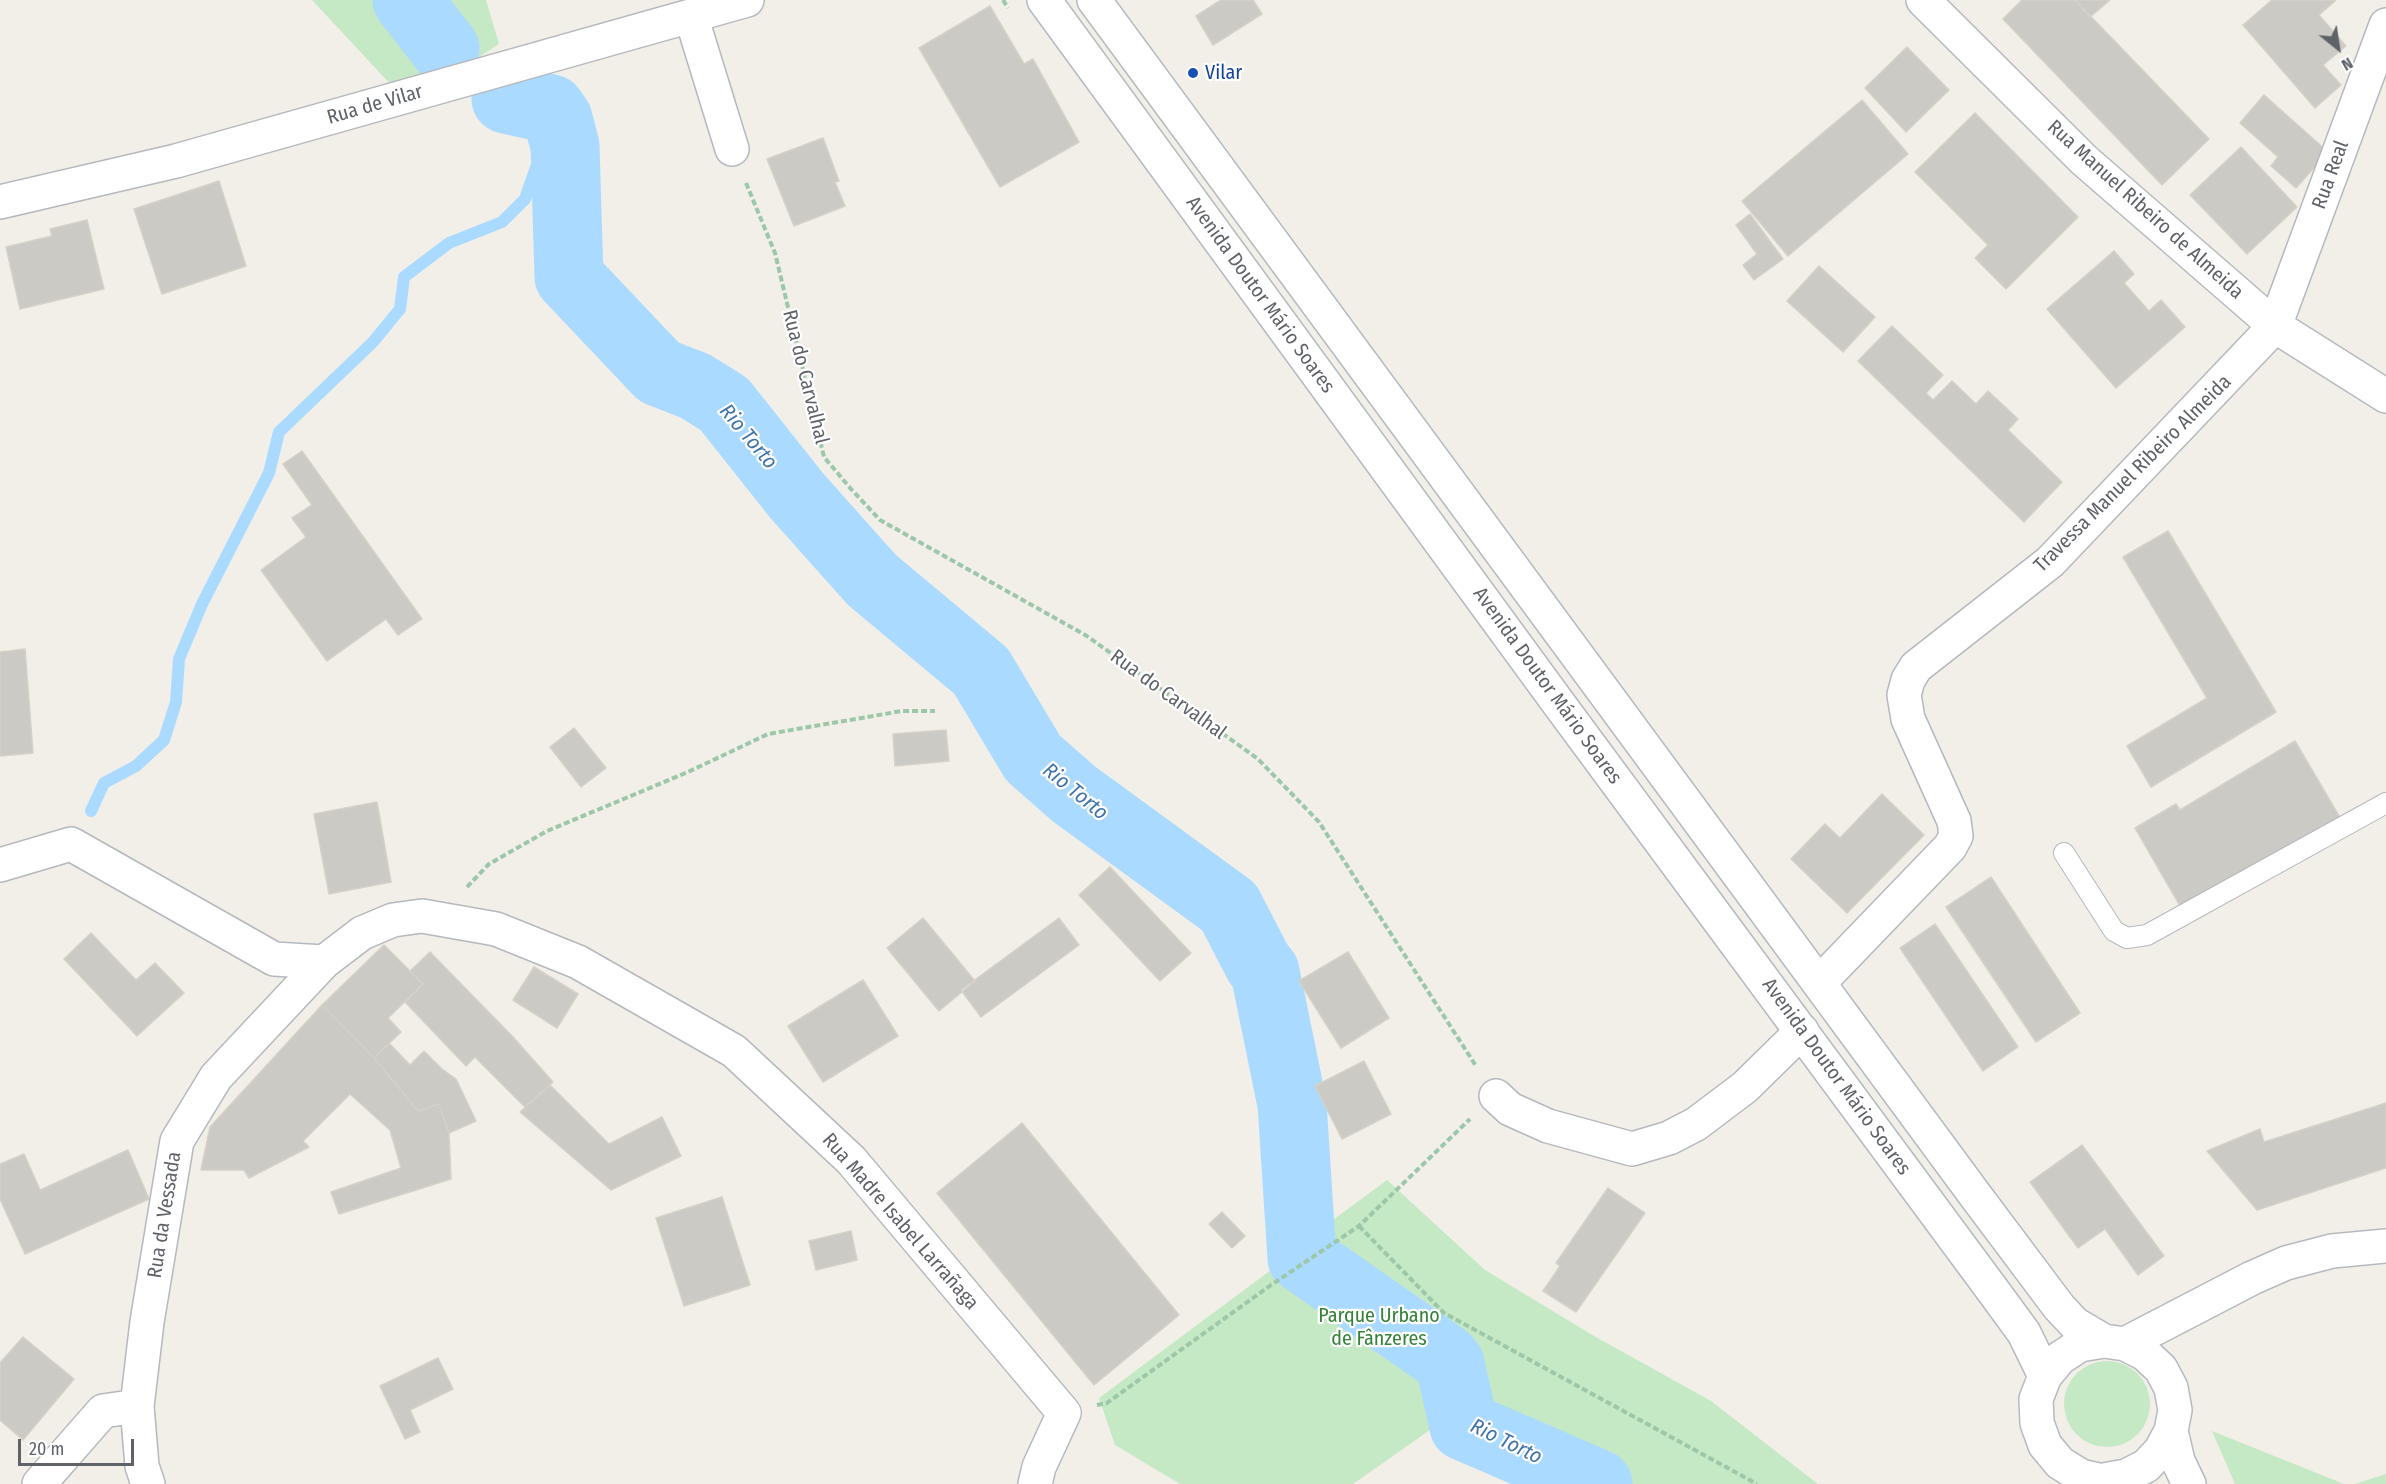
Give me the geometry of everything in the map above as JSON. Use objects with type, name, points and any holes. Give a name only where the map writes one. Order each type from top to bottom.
[{"type":"street","name":"Rua de Vilar","points":[[0,202],[176,160],[747,0]]},
{"type":"street","name":"Avenida Doutor Mário Soares","points":[[1044,0],[1559,704],[2024,1333],[2045,1376]]},
{"type":"street","name":"Avenida Doutor Mário Soares","points":[[1095,0],[2059,1307],[2074,1324],[2145,1353],[2161,1369],[2171,1388],[2175,1410],[2171,1431],[2161,1450],[2146,1466],[2110,1482],[2081,1476],[2060,1463],[2045,1445],[2037,1423],[2036,1399],[2045,1376],[2060,1358],[2080,1345],[2115,1342]]},
{"type":"street","name":"Rua Manuel Ribeiro de Almeida","points":[[1923,0],[2084,160],[2275,326],[2386,396]]},
{"type":"street","points":[[691,16],[732,149]]},
{"type":"street","name":"Rua Real","points":[[2275,326],[2386,25]]},
{"type":"street","name":"Travessa Manuel Ribeiro Almeida","points":[[1819,983],[1950,847],[1956,836],[1954,821],[1908,719],[1904,694],[1908,680],[1916,667],[2050,562],[2275,326]]},
{"type":"street","points":[[0,866],[71,844],[274,959],[324,962]]},
{"type":"street","name":"Rua Madre Isabel Larrañaga","points":[[324,962],[362,933],[393,920],[422,916],[496,929],[578,962],[734,1051],[851,1160],[1064,1413]]},
{"type":"street","name":"Rua da Vessada","points":[[148,1484],[142,1466],[137,1406],[147,1322],[177,1141],[216,1077],[324,962]]},
{"type":"street","points":[[1496,1096],[1510,1109],[1548,1126],[1632,1149],[1669,1138],[1696,1124],[1745,1087],[1802,1031]]},
{"type":"street","points":[[2115,1342],[2286,1263],[2332,1251],[2386,1246]]},
{"type":"street","points":[[2171,1388],[2172,1364],[2178,1341],[2192,1320],[2216,1297]]},
{"type":"street","points":[[39,1484],[103,1411],[137,1406]]},
{"type":"street","points":[[1035,1484],[1038,1467],[1064,1413]]},
{"type":"street","name":"Avenida Doutor Mário Soares","points":[[2171,1431],[2178,1461],[2189,1484]]},
{"type":"lane","points":[[2064,853],[2114,931],[2127,938],[2147,935],[2386,803]]},
{"type":"path","name":"Rua do Carvalhal","points":[[732,149],[775,253],[824,457],[880,520],[1087,636],[1258,759],[1319,822],[1496,1096]]},
{"type":"path","points":[[446,921],[470,881],[489,864],[547,831],[688,772],[768,734],[902,711],[935,711]]},
{"type":"path","points":[[1064,1413],[1107,1403],[1271,1284],[1359,1226],[1470,1118]]},
{"type":"path","points":[[1359,1226],[1444,1313],[1757,1484]]},
{"type":"green space","points":[[312,0],[486,0],[499,44],[408,103]]},
{"type":"green space","name":"Parque Urbano de Fânzeres","points":[[1387,1180],[1485,1270],[1594,1336],[1711,1401],[1818,1484],[1562,1484],[1440,1423],[1353,1484],[1180,1484],[1115,1445],[1099,1398]]},
{"type":"green space","points":[[2099,1361],[2115,1361],[2138,1373],[2147,1387],[2150,1404],[2147,1421],[2138,1435],[2115,1447],[2099,1447],[2083,1440],[2071,1428],[2064,1412],[2064,1396],[2071,1380],[2083,1368]]},
{"type":"green space","points":[[2212,1431],[2344,1484],[2235,1484]]},
{"type":"green space","points":[[2386,1474],[2386,1484],[2355,1484]]},
{"type":"building","points":[[1221,0],[1253,0],[1262,14],[1213,45],[1196,16]]},
{"type":"building","points":[[2022,0],[2075,0],[2209,139],[2162,185],[2003,19]]},
{"type":"building","points":[[2075,0],[2110,0],[2090,17]]},
{"type":"building","points":[[2272,0],[2336,0],[2319,15],[2346,46],[2323,65],[2341,85],[2315,108],[2243,25]]},
{"type":"building","points":[[990,6],[1024,64],[1033,59],[1079,142],[1000,187],[919,48]]},
{"type":"building","points":[[1907,47],[1949,90],[1906,132],[1865,88]]},
{"type":"building","points":[[2264,95],[2328,152],[2296,188],[2271,166],[2278,157],[2240,123]]},
{"type":"building","points":[[1862,100],[1908,154],[1788,256],[1742,201]]},
{"type":"building","points":[[1975,113],[2078,217],[2006,289],[1975,258],[1988,245],[1915,172]]},
{"type":"building","points":[[823,138],[839,181],[835,182],[845,206],[794,226],[767,159]]},
{"type":"building","points":[[2241,147],[2297,207],[2247,254],[2190,195]]},
{"type":"building","points":[[219,181],[246,266],[162,294],[134,209]]},
{"type":"building","points":[[1750,214],[1783,259],[1754,280],[1743,265],[1757,254],[1736,225]]},
{"type":"building","points":[[87,220],[104,289],[20,309],[6,247],[52,236],[50,229]]},
{"type":"building","points":[[2114,251],[2134,274],[2124,283],[2149,311],[2161,300],[2185,327],[2116,388],[2047,309]]},
{"type":"building","points":[[1819,266],[1875,317],[1843,352],[1787,301]]},
{"type":"building","points":[[1892,326],[1943,375],[1926,393],[1933,400],[1952,381],[1976,404],[1988,391],[2018,419],[2008,430],[2062,482],[2024,522],[1858,361]]},
{"type":"building","points":[[302,451],[422,619],[398,635],[386,619],[327,661],[261,570],[306,537],[292,518],[312,505],[283,464]]},
{"type":"building","points":[[2168,531],[2276,712],[2151,787],[2127,746],[2207,698],[2123,557]]},
{"type":"building","points":[[25,649],[33,753],[0,756],[0,652]]},
{"type":"building","points":[[574,728],[606,768],[581,787],[550,747]]},
{"type":"building","points":[[946,730],[949,761],[895,766],[893,734]]},
{"type":"building","points":[[2295,741],[2342,821],[2184,913],[2135,828],[2176,804],[2180,810]]},
{"type":"building","points":[[1882,794],[1924,835],[1847,913],[1791,859],[1825,824],[1840,838]]},
{"type":"building","points":[[377,802],[391,882],[329,894],[314,814]]},
{"type":"building","points":[[1110,867],[1191,953],[1160,981],[1079,895]]},
{"type":"building","points":[[1991,877],[2080,1013],[2036,1042],[1946,907]]},
{"type":"building","points":[[923,918],[975,981],[939,1011],[887,948]]},
{"type":"building","points":[[1059,918],[1079,945],[981,1017],[961,990]]},
{"type":"building","points":[[1935,924],[2018,1047],[1983,1071],[1900,948]]},
{"type":"building","points":[[91,933],[136,980],[155,963],[184,993],[137,1036],[64,959]]},
{"type":"building","points":[[384,945],[423,984],[388,1018],[401,1032],[374,1058],[322,1005]]},
{"type":"building","points":[[430,952],[513,1037],[553,1082],[525,1107],[475,1057],[466,1066],[405,1002],[423,984],[410,971]]},
{"type":"building","points":[[1348,952],[1389,1018],[1341,1048],[1299,981]]},
{"type":"building","points":[[534,967],[578,994],[557,1028],[513,1000]]},
{"type":"building","points":[[863,980],[898,1036],[823,1082],[788,1026]]},
{"type":"building","points":[[322,1005],[374,1058],[418,1111],[439,1104],[449,1133],[451,1179],[339,1214],[331,1192],[401,1168],[390,1130],[350,1094],[303,1141],[309,1147],[249,1178],[244,1170],[201,1170],[210,1127]]},
{"type":"building","points":[[389,1043],[410,1065],[424,1051],[456,1079],[476,1121],[449,1133],[439,1104],[418,1111],[374,1058]]},
{"type":"building","points":[[1364,1061],[1391,1114],[1342,1139],[1315,1086]]},
{"type":"building","points":[[550,1085],[609,1144],[662,1117],[681,1156],[611,1190],[520,1112]]},
{"type":"building","points":[[2386,1103],[2386,1168],[2257,1210],[2207,1151],[2260,1129],[2264,1142]]},
{"type":"building","points":[[1022,1123],[1179,1315],[1094,1385],[937,1193]]},
{"type":"building","points":[[2082,1145],[2164,1256],[2138,1275],[2105,1229],[2078,1248],[2030,1182]]},
{"type":"building","points":[[128,1150],[149,1199],[25,1254],[0,1199],[0,1164],[24,1154],[40,1190]]},
{"type":"building","points":[[1608,1188],[1645,1213],[1576,1312],[1543,1291],[1560,1266],[1556,1263]]},
{"type":"building","points":[[722,1197],[750,1285],[684,1306],[656,1218]]},
{"type":"building","points":[[1222,1212],[1245,1236],[1232,1248],[1209,1224]]},
{"type":"building","points":[[851,1231],[857,1260],[816,1270],[809,1241]]},
{"type":"building","points":[[23,1337],[74,1379],[23,1440],[0,1420],[0,1363]]},
{"type":"building","points":[[438,1358],[453,1389],[410,1410],[420,1432],[405,1439],[380,1386]]},
{"type":"waterway","name":"Rio Torto","points":[[407,0],[445,49]]},
{"type":"waterway","name":"Rio Torto","points":[[506,99],[551,109],[558,119],[565,146],[569,277],[659,372],[695,386],[724,404],[797,496],[872,580],[981,671],[1033,758],[1074,794],[1229,907],[1265,972],[1292,1104],[1302,1258],[1445,1358],[1450,1364],[1464,1426],[1598,1484]]},
{"type":"waterway","points":[[91,811],[104,783],[136,766],[164,740],[176,702],[179,659],[202,604],[269,473],[279,432],[373,342],[400,309],[404,277],[449,243],[502,222],[525,199],[542,150],[542,126],[534,105]]},
{"type":"place","name":"Vilar","points":[[1193,73]]}]
